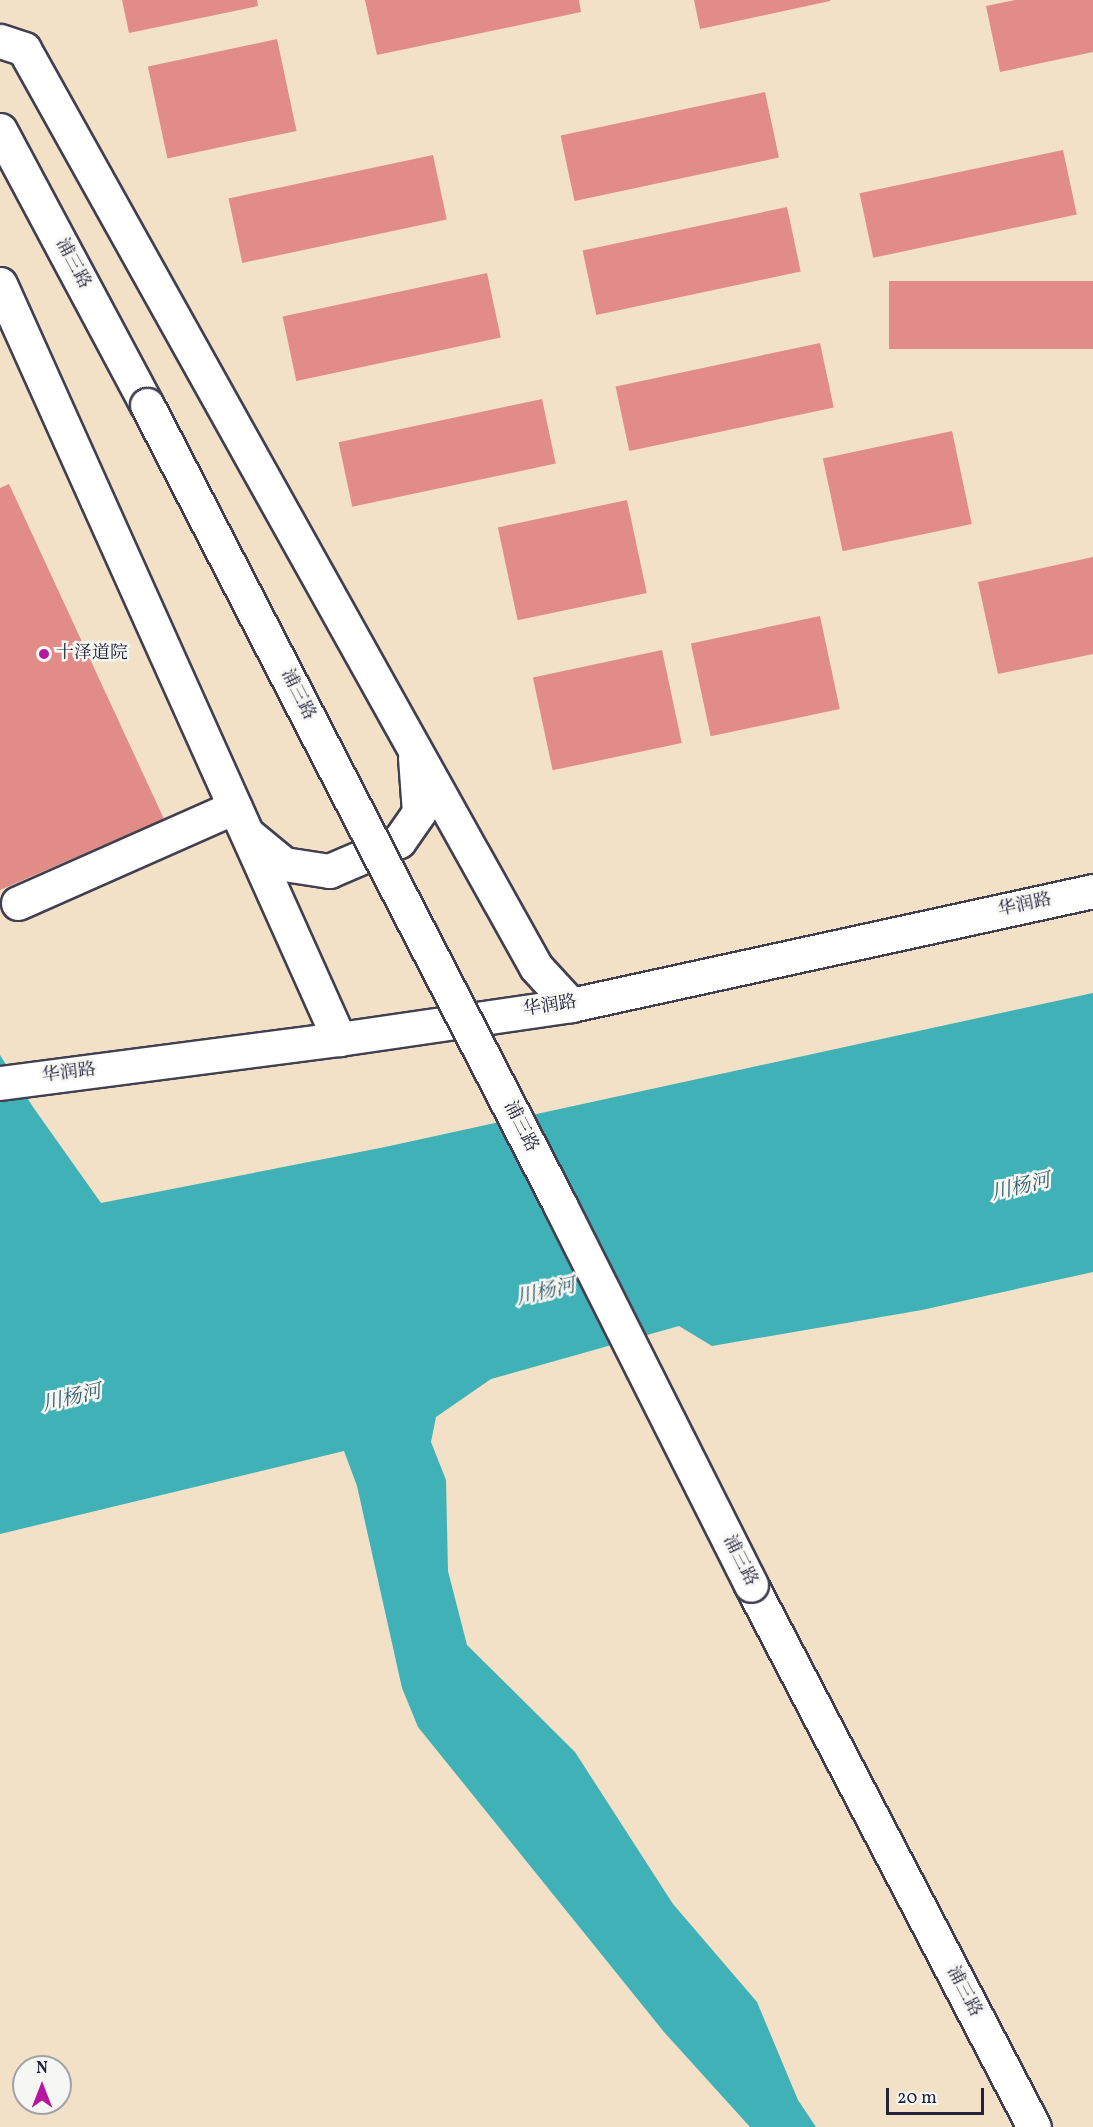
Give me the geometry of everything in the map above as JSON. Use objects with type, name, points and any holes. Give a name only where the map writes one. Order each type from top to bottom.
[{"type":"street","points":[[0,41],[24,49],[536,968],[570,1005]]},
{"type":"street","name":"浦三路","points":[[0,130],[147,405],[560,1205],[751,1585],[1034,2127]]},
{"type":"street","points":[[0,284],[339,1039]]},
{"type":"street","points":[[241,820],[284,864],[329,871],[399,841],[419,812],[414,748]]},
{"type":"street","points":[[18,903],[241,820]]},
{"type":"street","name":"华润路","points":[[10,1082],[339,1039],[570,1005],[1093,891]]},
{"type":"water","name":"川杨河","points":[[1093,993],[1093,1272],[922,1310],[712,1346],[679,1326],[491,1379],[436,1417],[431,1442],[446,1480],[448,1571],[467,1645],[575,1752],[673,1904],[757,2002],[798,2100],[816,2127],[750,2127],[664,2032],[418,1727],[402,1688],[357,1486],[344,1451],[0,1534],[0,1055],[33,1107],[101,1203],[385,1147]]},
{"type":"building","points":[[122,0],[257,0],[258,6],[129,33]]},
{"type":"building","points":[[365,0],[579,0],[581,12],[377,55]]},
{"type":"building","points":[[694,0],[830,0],[830,1],[700,29]]},
{"type":"building","points":[[1015,0],[1093,0],[1093,52],[1000,72],[986,6]]},
{"type":"building","points":[[277,39],[297,131],[167,158],[148,66]]},
{"type":"building","points":[[765,92],[779,158],[574,201],[561,135]]},
{"type":"building","points":[[1063,150],[1077,215],[873,258],[860,193]]},
{"type":"building","points":[[433,155],[447,220],[242,263],[229,198]]},
{"type":"building","points":[[787,207],[801,272],[596,315],[583,250]]},
{"type":"building","points":[[487,273],[501,338],[296,381],[283,316]]},
{"type":"building","points":[[889,281],[1093,281],[1093,349],[889,349]]},
{"type":"building","points":[[820,343],[834,408],[629,451],[616,386]]},
{"type":"building","points":[[542,399],[556,464],[352,507],[339,442]]},
{"type":"building","points":[[952,431],[972,524],[843,551],[823,458]]},
{"type":"building","name":"十泽道院","points":[[9,484],[164,819],[0,890],[0,488]]},
{"type":"building","points":[[627,500],[647,593],[518,620],[498,527]]},
{"type":"building","points":[[1093,557],[1093,654],[998,674],[978,582]]},
{"type":"building","points":[[820,616],[840,709],[711,736],[691,643]]},
{"type":"building","points":[[662,650],[682,743],[553,770],[533,677]]},
{"type":"place","name":"十泽道院","points":[[44,654]]}]
